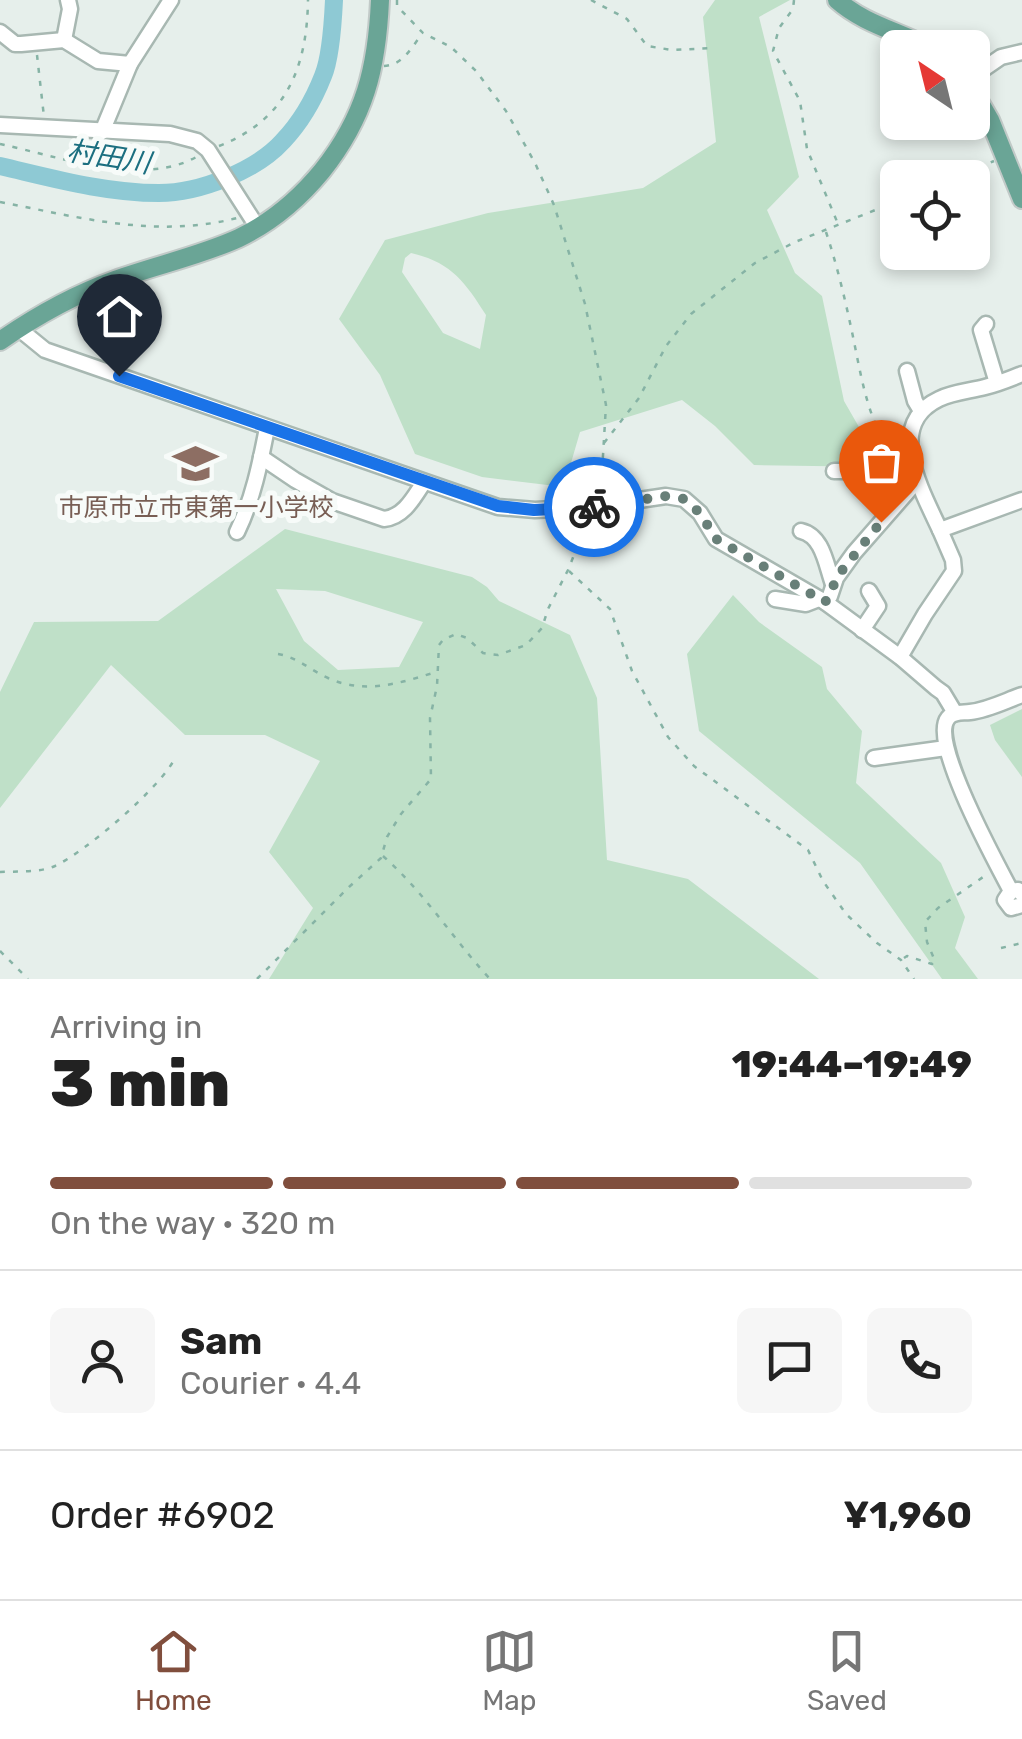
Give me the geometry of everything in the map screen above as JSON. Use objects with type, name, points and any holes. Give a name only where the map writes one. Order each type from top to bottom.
[{"type":"main road","points":[[0,341],[43,312],[81,294],[217,246],[248,218],[300,196],[339,149],[363,104],[373,66],[380,0]]},
{"type":"main road","points":[[837,0],[887,30]]},
{"type":"main road","points":[[990,120],[1022,199]]},
{"type":"street","points":[[64,40],[68,0]]},
{"type":"street","points":[[102,132],[130,64],[171,0]]},
{"type":"street","points":[[0,33],[16,44],[64,40],[98,61],[130,64]]},
{"type":"street","points":[[990,65],[1001,57],[1022,52]]},
{"type":"street","points":[[0,125],[182,136],[197,141],[208,150],[248,218]]},
{"type":"street","points":[[986,324],[981,330],[996,383]]},
{"type":"street","points":[[18,328],[44,350],[498,506],[534,510],[593,508],[666,496],[684,499],[700,513],[716,539],[822,600],[900,657],[942,693],[954,713]]},
{"type":"street","points":[[907,371],[921,411]]},
{"type":"street","points":[[900,657],[954,571],[953,560],[917,482],[909,436],[913,422],[921,411],[944,397],[1022,374]]},
{"type":"street","points":[[237,532],[247,511],[267,428]]},
{"type":"street","points":[[261,457],[332,501],[384,519],[398,514],[424,482]]},
{"type":"street","points":[[834,471],[850,471],[893,506]]},
{"type":"street","points":[[775,599],[806,604],[830,596],[833,584],[854,553],[917,482]]},
{"type":"street","points":[[940,530],[1022,500]]},
{"type":"street","points":[[801,531],[816,540],[833,584]]},
{"type":"street","points":[[862,630],[878,606],[869,591]]},
{"type":"street","points":[[1022,695],[973,712],[954,713],[945,722],[946,748],[970,810],[1016,892],[1006,896],[1008,906],[1015,909],[1022,905]]},
{"type":"street","points":[[874,758],[946,748]]},
{"type":"path","points":[[0,144],[136,171],[192,160],[236,139],[274,111],[298,66],[307,33],[308,0]]},
{"type":"path","points":[[256,979],[382,856],[387,837],[401,814],[430,779],[430,718],[437,686],[439,645],[450,634],[460,634],[483,653],[498,654],[526,645],[542,628],[593,508],[602,472],[606,405],[585,304],[554,206],[506,111],[476,71],[451,46],[423,33],[397,6],[396,0]]},
{"type":"path","points":[[591,0],[627,19],[647,46],[672,50],[713,48]]},
{"type":"path","points":[[794,0],[793,9],[779,28],[773,51],[800,101],[807,148],[839,226]]},
{"type":"path","points":[[373,66],[391,66],[402,60],[423,33]]},
{"type":"path","points":[[36,44],[45,128]]},
{"type":"path","points":[[990,163],[1005,157]]},
{"type":"path","points":[[0,202],[142,228],[195,227],[248,218]]},
{"type":"path","points":[[604,442],[639,398],[666,346],[691,314],[755,263],[795,242],[880,209]]},
{"type":"path","points":[[825,231],[844,291],[873,420],[890,453],[917,482]]},
{"type":"path","points":[[568,570],[610,608],[632,671],[668,737],[694,766],[808,850],[846,914],[901,960],[914,979]]},
{"type":"path","points":[[278,654],[357,687],[386,687],[437,672]]},
{"type":"path","points":[[0,872],[56,866],[115,824],[164,776],[176,756]]},
{"type":"path","points":[[382,856],[436,910],[490,979]]},
{"type":"path","points":[[901,960],[907,956],[932,964],[935,961],[927,942],[925,922],[951,898],[999,867]]},
{"type":"path","points":[[1001,948],[1022,944]]},
{"type":"path","points":[[0,952],[28,979]]},
{"type":"green space","points":[[715,0],[790,0],[759,17],[799,177],[767,210],[795,273],[822,296],[844,401],[882,467],[754,465],[682,400],[580,432],[564,487],[482,477],[415,454],[380,375],[339,319],[385,240],[488,213],[643,188],[716,142],[703,17]],"holes":[[[411,253],[456,275],[486,315],[480,349],[443,333],[402,272],[405,258]]]},
{"type":"green space","points":[[285,529],[472,577],[499,601],[570,635],[597,698],[607,860],[688,879],[819,979],[269,979],[313,908],[269,852],[320,761],[265,735],[185,735],[111,665],[0,808],[0,692],[34,622],[158,621]],"holes":[[[276,589],[325,591],[423,622],[399,667],[338,670],[304,641]]]},
{"type":"green space","points":[[733,595],[759,622],[822,667],[827,689],[862,731],[856,783],[941,863],[965,917],[955,948],[978,979],[942,979],[860,863],[699,731],[687,654]]},
{"type":"green space","points":[[1022,709],[1022,777],[995,740],[990,725]]},
{"type":"waterway","name":"村田川","points":[[0,166],[99,188],[159,193],[191,189],[242,171],[272,152],[311,102],[328,59],[334,0]]},
{"type":"way so far","points":[[594,507],[666,496],[684,499],[700,513],[716,539],[825,602],[836,578],[881,522]]},
{"type":"place","name":"市原市立市東第一小学校","points":[[196,463]]},
{"type":"route","points":[[119,376],[498,506],[534,510],[594,507]]}]
